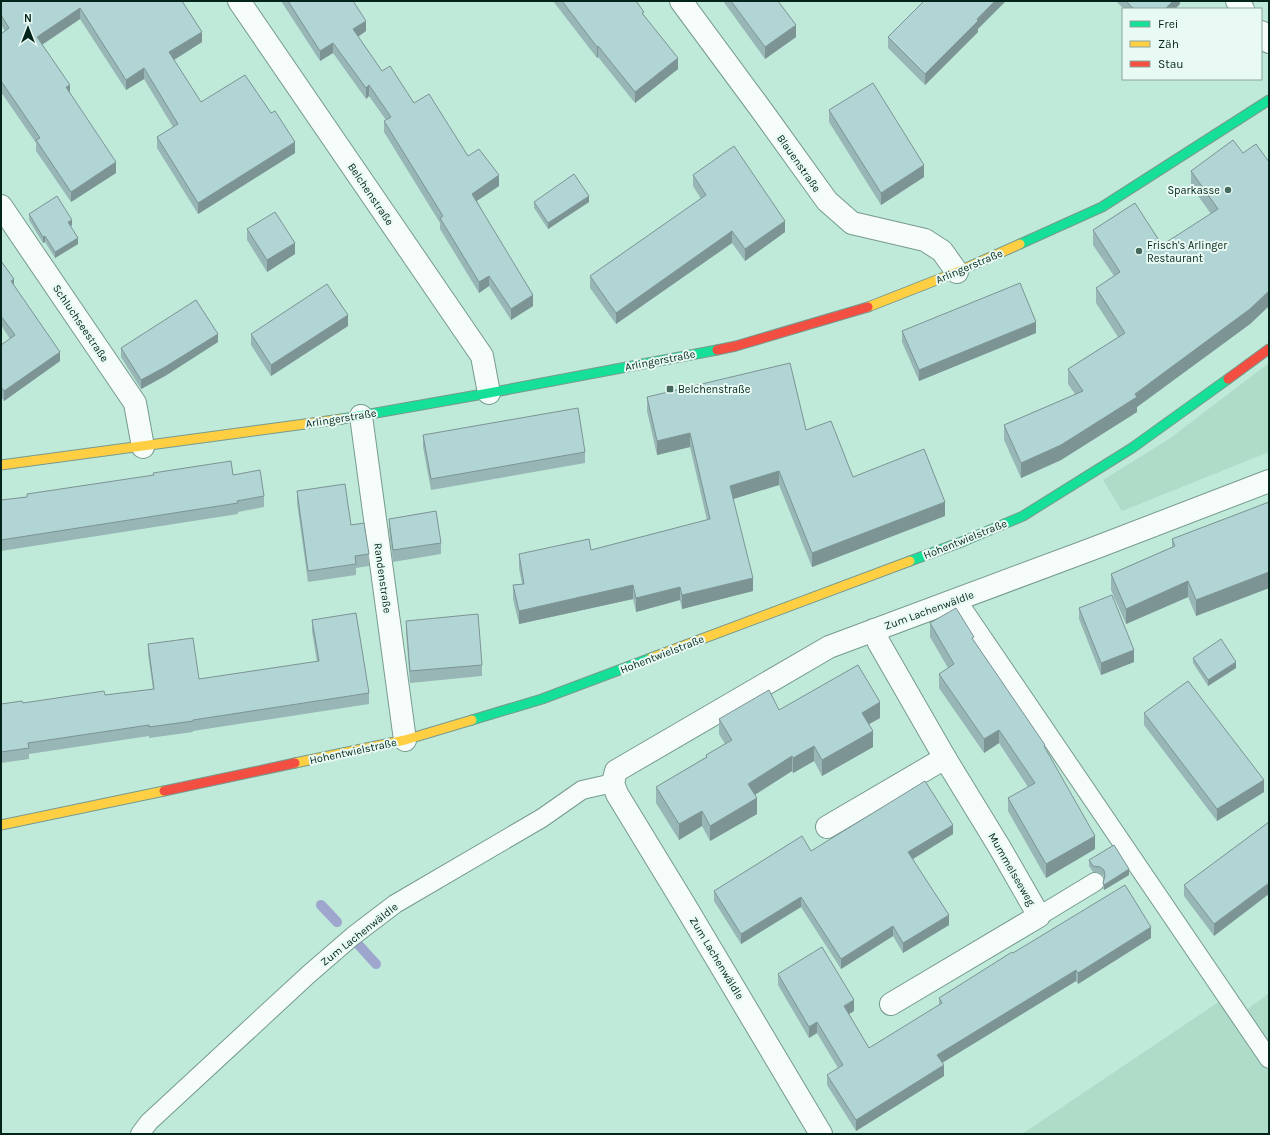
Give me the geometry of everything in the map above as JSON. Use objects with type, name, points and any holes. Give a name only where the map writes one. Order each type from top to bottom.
[{"type":"street","name":"Belchenstraße","points":[[239,1],[482,356],[489,393]]},
{"type":"street","name":"Blauenstraße","points":[[680,1],[827,201],[852,223],[925,240],[942,250],[957,272]]},
{"type":"street","points":[[1262,33],[1269,42]]},
{"type":"street","name":"Arlingerstraße","points":[[1,465],[143,447],[361,416],[736,346],[861,310],[957,272],[1102,207],[1266,108]]},
{"type":"street","name":"Schluchseestraße","points":[[1,206],[135,403],[143,447]]},
{"type":"street","name":"Hohentwielstraße","points":[[1,825],[405,740],[542,699],[964,541],[1022,516],[1132,448],[1269,349]]},
{"type":"street","name":"Randenstraße","points":[[361,416],[405,740]]},
{"type":"street","name":"Zum Lachenwäldle","points":[[821,1134],[617,794],[614,783],[616,771],[830,647],[1269,481]]},
{"type":"street","name":"Mummelseeweg","points":[[874,630],[945,758],[1000,848],[1039,916],[892,1004]]},
{"type":"street","points":[[827,827],[945,758]]},
{"type":"lane","points":[[957,600],[1269,1059]]},
{"type":"lane","name":"Zum Lachenwäldle","points":[[140,1134],[155,1117],[309,974],[353,936],[395,904],[542,818],[582,790],[614,783]]},
{"type":"lane","points":[[1039,916],[1096,882]]},
{"type":"green space","points":[[1269,363],[1269,452],[1122,511],[1103,480],[1169,439]]},
{"type":"green space","points":[[1232,993],[1245,1011],[1269,993],[1269,1134],[1022,1134]]},
{"type":"building","points":[[1,1],[182,1],[202,32],[169,52],[201,102],[245,75],[271,113],[275,111],[295,142],[198,203],[157,137],[178,124],[144,68],[126,80],[80,8],[37,37],[70,85],[66,87],[116,162],[71,192],[36,140],[40,138],[1,81],[1,34],[9,28],[1,15]]},
{"type":"building","points":[[288,1],[353,1],[366,21],[353,29],[382,71],[390,66],[414,103],[429,94],[468,156],[479,149],[499,175],[472,194],[533,295],[511,309],[489,276],[479,282],[440,218],[443,216],[384,121],[391,117],[369,85],[366,88],[333,43],[320,51]]},
{"type":"building","points":[[562,1],[636,1],[644,12],[642,13],[678,58],[635,92],[598,46],[597,47]]},
{"type":"building","points":[[731,1],[778,1],[796,25],[765,47]]},
{"type":"building","points":[[924,1],[995,1],[977,19],[978,21],[925,74],[888,37]]},
{"type":"building","points":[[1126,1],[1173,1],[1166,8],[1133,8]]},
{"type":"building","points":[[873,83],[924,165],[881,193],[829,110]]},
{"type":"building","points":[[1233,140],[1243,153],[1256,144],[1269,162],[1269,291],[1250,309],[1135,394],[1137,397],[1061,445],[1021,463],[1004,425],[1083,391],[1068,369],[1125,333],[1096,288],[1120,272],[1093,230],[1135,203],[1162,245],[1218,209],[1191,171]]},
{"type":"building","points":[[734,146],[785,221],[745,249],[732,231],[616,313],[590,276],[706,195],[693,175]]},
{"type":"building","points":[[574,174],[589,196],[548,223],[534,202]]},
{"type":"building","points":[[57,196],[72,220],[68,222],[78,238],[55,252],[45,236],[43,237],[29,214]]},
{"type":"building","points":[[275,212],[295,243],[267,260],[247,229]]},
{"type":"building","points":[[1,261],[14,279],[11,281],[60,352],[4,391],[1,387],[1,345],[15,335],[1,316]]},
{"type":"building","points":[[1020,283],[1036,322],[919,370],[902,331]]},
{"type":"building","points":[[327,284],[348,315],[271,365],[251,334]]},
{"type":"building","points":[[196,300],[218,334],[141,380],[121,348]]},
{"type":"building","points":[[790,363],[806,430],[831,421],[853,477],[924,449],[945,502],[812,553],[779,471],[730,486],[753,578],[682,595],[680,587],[636,598],[633,585],[519,611],[513,585],[524,584],[519,554],[589,539],[591,550],[710,519],[690,433],[657,441],[647,397]]},
{"type":"building","points":[[578,408],[585,452],[431,479],[423,435]]},
{"type":"building","points":[[231,461],[233,475],[260,470],[264,496],[237,501],[238,503],[1,540],[1,500],[27,497],[27,494],[154,475],[153,473]]},
{"type":"building","points":[[345,484],[351,525],[364,523],[369,554],[355,556],[356,564],[308,571],[297,491]]},
{"type":"building","points":[[1269,502],[1269,572],[1196,600],[1188,581],[1126,609],[1111,574],[1175,546],[1172,539]]},
{"type":"building","points":[[436,511],[441,543],[393,550],[389,519]]},
{"type":"building","points":[[1112,595],[1134,650],[1101,663],[1079,608]]},
{"type":"building","points":[[956,608],[974,637],[972,638],[1045,745],[1044,746],[1095,836],[1046,864],[1008,798],[1035,783],[999,730],[984,739],[939,674],[954,664],[930,623]]},
{"type":"building","points":[[356,613],[369,693],[193,721],[149,727],[149,725],[28,743],[29,748],[1,752],[1,704],[22,701],[23,703],[104,691],[105,695],[154,689],[148,644],[193,638],[199,679],[319,661],[312,620]]},
{"type":"building","points":[[478,614],[482,665],[410,671],[406,621]]},
{"type":"building","points":[[1221,639],[1236,662],[1208,680],[1193,658]]},
{"type":"building","points":[[858,665],[880,702],[862,713],[873,731],[822,760],[814,746],[793,758],[792,756],[748,784],[757,798],[710,826],[702,811],[679,824],[656,787],[707,757],[706,755],[732,740],[719,719],[769,690],[779,710]]},
{"type":"building","points":[[1188,681],[1264,780],[1217,809],[1144,713]]},
{"type":"building","points":[[925,781],[953,825],[908,852],[949,915],[903,943],[893,926],[841,959],[801,897],[741,934],[714,891],[802,836],[811,851]]},
{"type":"building","points":[[1269,822],[1269,883],[1214,924],[1184,885]]},
{"type":"building","points":[[1114,845],[1129,869],[1104,885],[1104,870],[1100,867],[1093,866],[1089,860]]},
{"type":"building","points":[[1125,885],[1151,927],[1078,973],[1076,970],[937,1055],[944,1065],[856,1120],[827,1075],[843,1065],[817,1022],[809,1027],[778,974],[822,947],[854,1000],[844,1006],[869,1048],[942,1003],[939,998],[1012,952],[1013,953]]},
{"type":"waterway","points":[[321,905],[337,922]]},
{"type":"waterway","points":[[356,942],[376,964]]},
{"type":"traffic: fast","points":[[1020,244],[1102,207],[1269,100]]},
{"type":"traffic: fast","points":[[342,419],[717,350]]},
{"type":"traffic: fast","points":[[910,561],[964,541],[1023,516],[1132,448],[1228,379]]},
{"type":"traffic: fast","points":[[472,720],[542,699],[651,658]]},
{"type":"traffic: slow","points":[[868,307],[957,272],[1020,244]]},
{"type":"traffic: slow","points":[[1,465],[342,419]]},
{"type":"traffic: slow","points":[[651,658],[910,561]]},
{"type":"traffic: slow","points":[[295,763],[405,740],[472,720]]},
{"type":"traffic: slow","points":[[1,825],[164,791]]},
{"type":"traffic: jam","points":[[717,350],[736,346],[868,307]]},
{"type":"traffic: jam","points":[[1228,379],[1269,349]]},
{"type":"traffic: jam","points":[[164,791],[295,763]]},
{"type":"place","name":"Sparkasse","points":[[1228,190]]},
{"type":"place","name":"Frisch's Arlinger Restaurant","points":[[1139,251]]},
{"type":"place","name":"Belchenstraße","points":[[670,389]]}]
